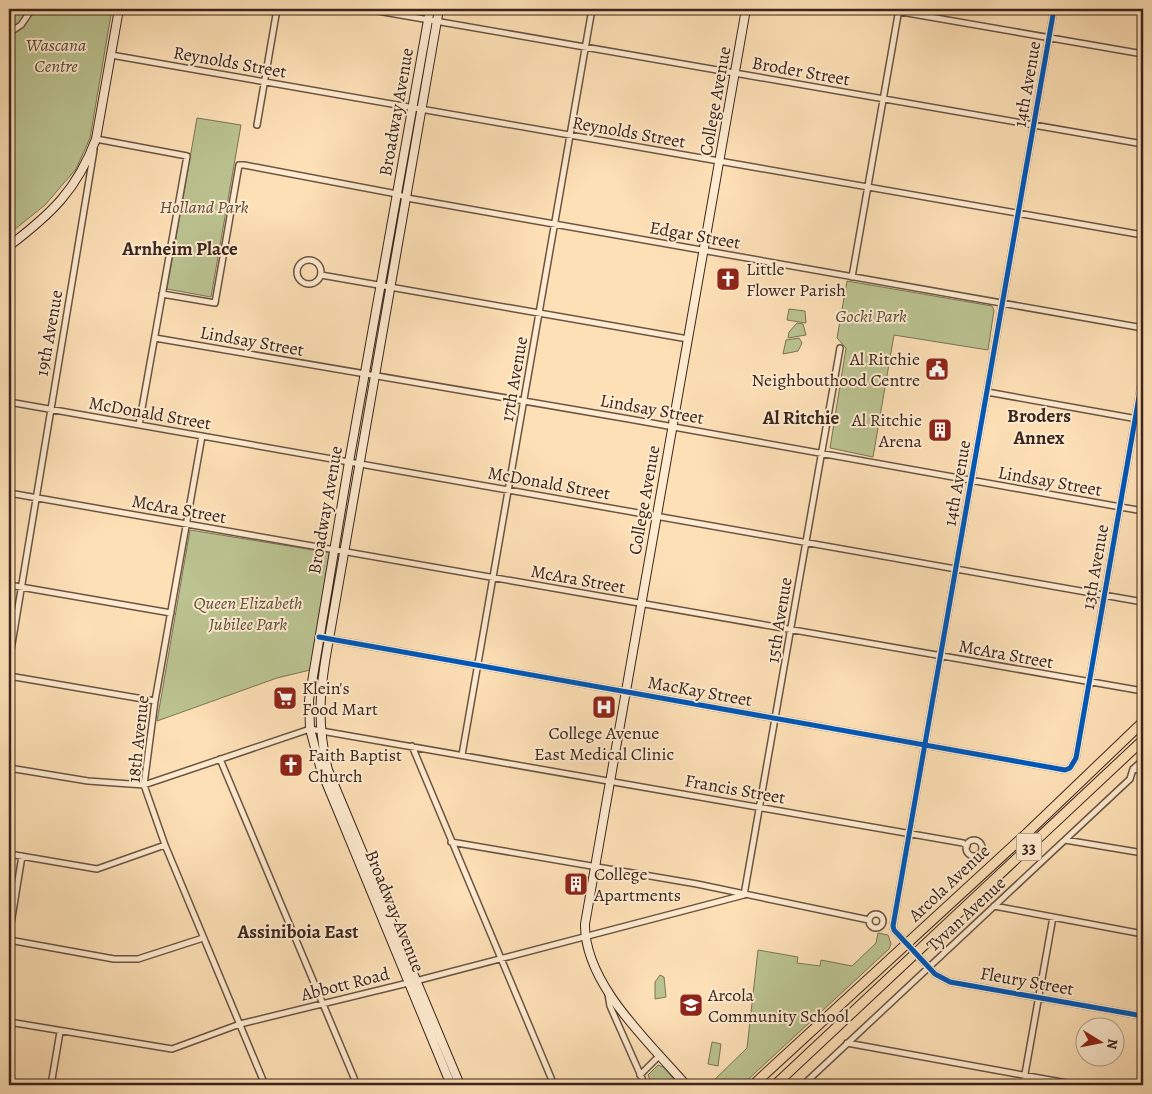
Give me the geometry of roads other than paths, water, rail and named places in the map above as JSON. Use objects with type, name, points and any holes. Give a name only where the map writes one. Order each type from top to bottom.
[{"type":"main road","name":"Arcola Avenue","points":[[752,1085],[907,944],[1143,722]]},
{"type":"main road","name":"Arcola Avenue","points":[[775,1085],[1143,740]]},
{"type":"street","points":[[9,33],[21,24],[32,9]]},
{"type":"street","name":"19th Avenue","points":[[9,662],[119,9]]},
{"type":"street","points":[[257,125],[277,9]]},
{"type":"street","name":"Broder Street","points":[[366,9],[1143,144]]},
{"type":"street","name":"Broadway Avenue","points":[[430,9],[364,374],[309,700],[310,729],[321,770],[412,982],[460,1085]]},
{"type":"street","name":"Broadway Avenue","points":[[439,9],[321,681],[320,730],[328,770],[451,1085]]},
{"type":"street","name":"17th Avenue","points":[[462,755],[592,9]]},
{"type":"street","name":"College Avenue","points":[[644,1085],[610,1006],[608,994],[585,936],[595,867],[746,9]]},
{"type":"street","points":[[884,9],[899,10],[1143,54]]},
{"type":"street","name":"14th Avenue","points":[[916,953],[894,930],[893,926],[1054,9]]},
{"type":"street","points":[[852,277],[899,10]]},
{"type":"street","name":"Reynolds Street","points":[[111,55],[1143,235]]},
{"type":"street","points":[[9,246],[50,213],[69,192],[82,172],[96,139],[187,156],[139,425]]},
{"type":"street","name":"Edgar Street","points":[[162,294],[215,303],[239,165],[244,165],[397,194],[407,198],[1143,328]]},
{"type":"street","points":[[312,260],[318,264],[321,274],[316,281],[305,283],[298,276],[298,268],[304,262],[312,260]]},
{"type":"street","points":[[321,274],[688,339]]},
{"type":"street","name":"Lindsay Street","points":[[155,338],[524,400],[1143,511]]},
{"type":"street","name":"15th Avenue","points":[[744,896],[840,348]]},
{"type":"street","name":"13th Avenue","points":[[1074,764],[1143,374]]},
{"type":"street","points":[[987,392],[1143,420]]},
{"type":"street","name":"McDonald Street","points":[[9,402],[1143,602]]},
{"type":"street","name":"18th Avenue","points":[[202,436],[156,701],[144,785],[165,845],[264,1085]]},
{"type":"street","name":"McAra Street","points":[[9,493],[790,631],[1143,691]]},
{"type":"street","points":[[9,585],[171,613]]},
{"type":"street","name":"MacKay Street","points":[[319,637],[775,719],[925,743],[1065,770],[1074,764]]},
{"type":"street","points":[[9,676],[156,701]]},
{"type":"street","points":[[9,768],[88,781],[144,785],[310,729]]},
{"type":"street","name":"Francis Street","points":[[310,729],[909,833],[962,843],[967,846]]},
{"type":"street","points":[[412,746],[554,1085]]},
{"type":"street","points":[[220,759],[357,1085]]},
{"type":"street","name":"Tyvan Avenue","points":[[803,1085],[1130,779],[1133,770],[1143,760]]},
{"type":"street","points":[[1133,770],[1143,771]]},
{"type":"street","points":[[1065,840],[1143,853]]},
{"type":"street","points":[[451,842],[697,884],[744,896],[869,920]]},
{"type":"street","points":[[9,854],[97,869],[165,845]]},
{"type":"street","points":[[9,936],[22,856]]},
{"type":"street","name":"Abbott Road","points":[[9,1022],[60,1032],[172,1048],[240,1024],[412,982],[744,896]]},
{"type":"street","points":[[994,906],[1143,934]]},
{"type":"street","points":[[1023,1085],[1053,918]]},
{"type":"street","points":[[9,940],[114,959],[138,959],[203,938]]},
{"type":"street","name":"Fleury Street","points":[[916,953],[941,978],[950,982],[1143,1016]]},
{"type":"street","name":"College Avenue","points":[[608,994],[686,1085]]},
{"type":"street","points":[[51,1085],[60,1032]]},
{"type":"street","points":[[847,1044],[1078,1085]]},
{"type":"street","points":[[640,1075],[660,1054]]},
{"type":"place","name":"Little Flower Parish","points":[[728,279]]},
{"type":"place","name":"Al Ritchie Neighbouthood Centre","points":[[937,369]]},
{"type":"place","name":"Al Ritchie Arena","points":[[940,430]]},
{"type":"place","name":"Klein's Food Mart","points":[[285,698]]},
{"type":"place","name":"College Avenue East Medical Clinic","points":[[604,707]]},
{"type":"place","name":"Faith Baptist Church","points":[[291,765]]},
{"type":"place","name":"College Apartments","points":[[576,884]]},
{"type":"place","name":"Arcola Community School","points":[[691,1005]]},
{"type":"district","name":"Arnheim Place","points":[[180,248]]},
{"type":"district","name":"Al Ritchie","points":[[801,417]]},
{"type":"district","name":"Broders Annex","points":[[1039,426]]},
{"type":"district","name":"Assiniboia East","points":[[298,931]]},
{"type":"park label","name":"Wascana Centre","points":[[56,55]]},
{"type":"park label","name":"Holland Park","points":[[204,207]]},
{"type":"park label","name":"Gocki Park","points":[[871,316]]},
{"type":"park label","name":"Queen Elizabeth Jubilee Park","points":[[248,613]]}]
